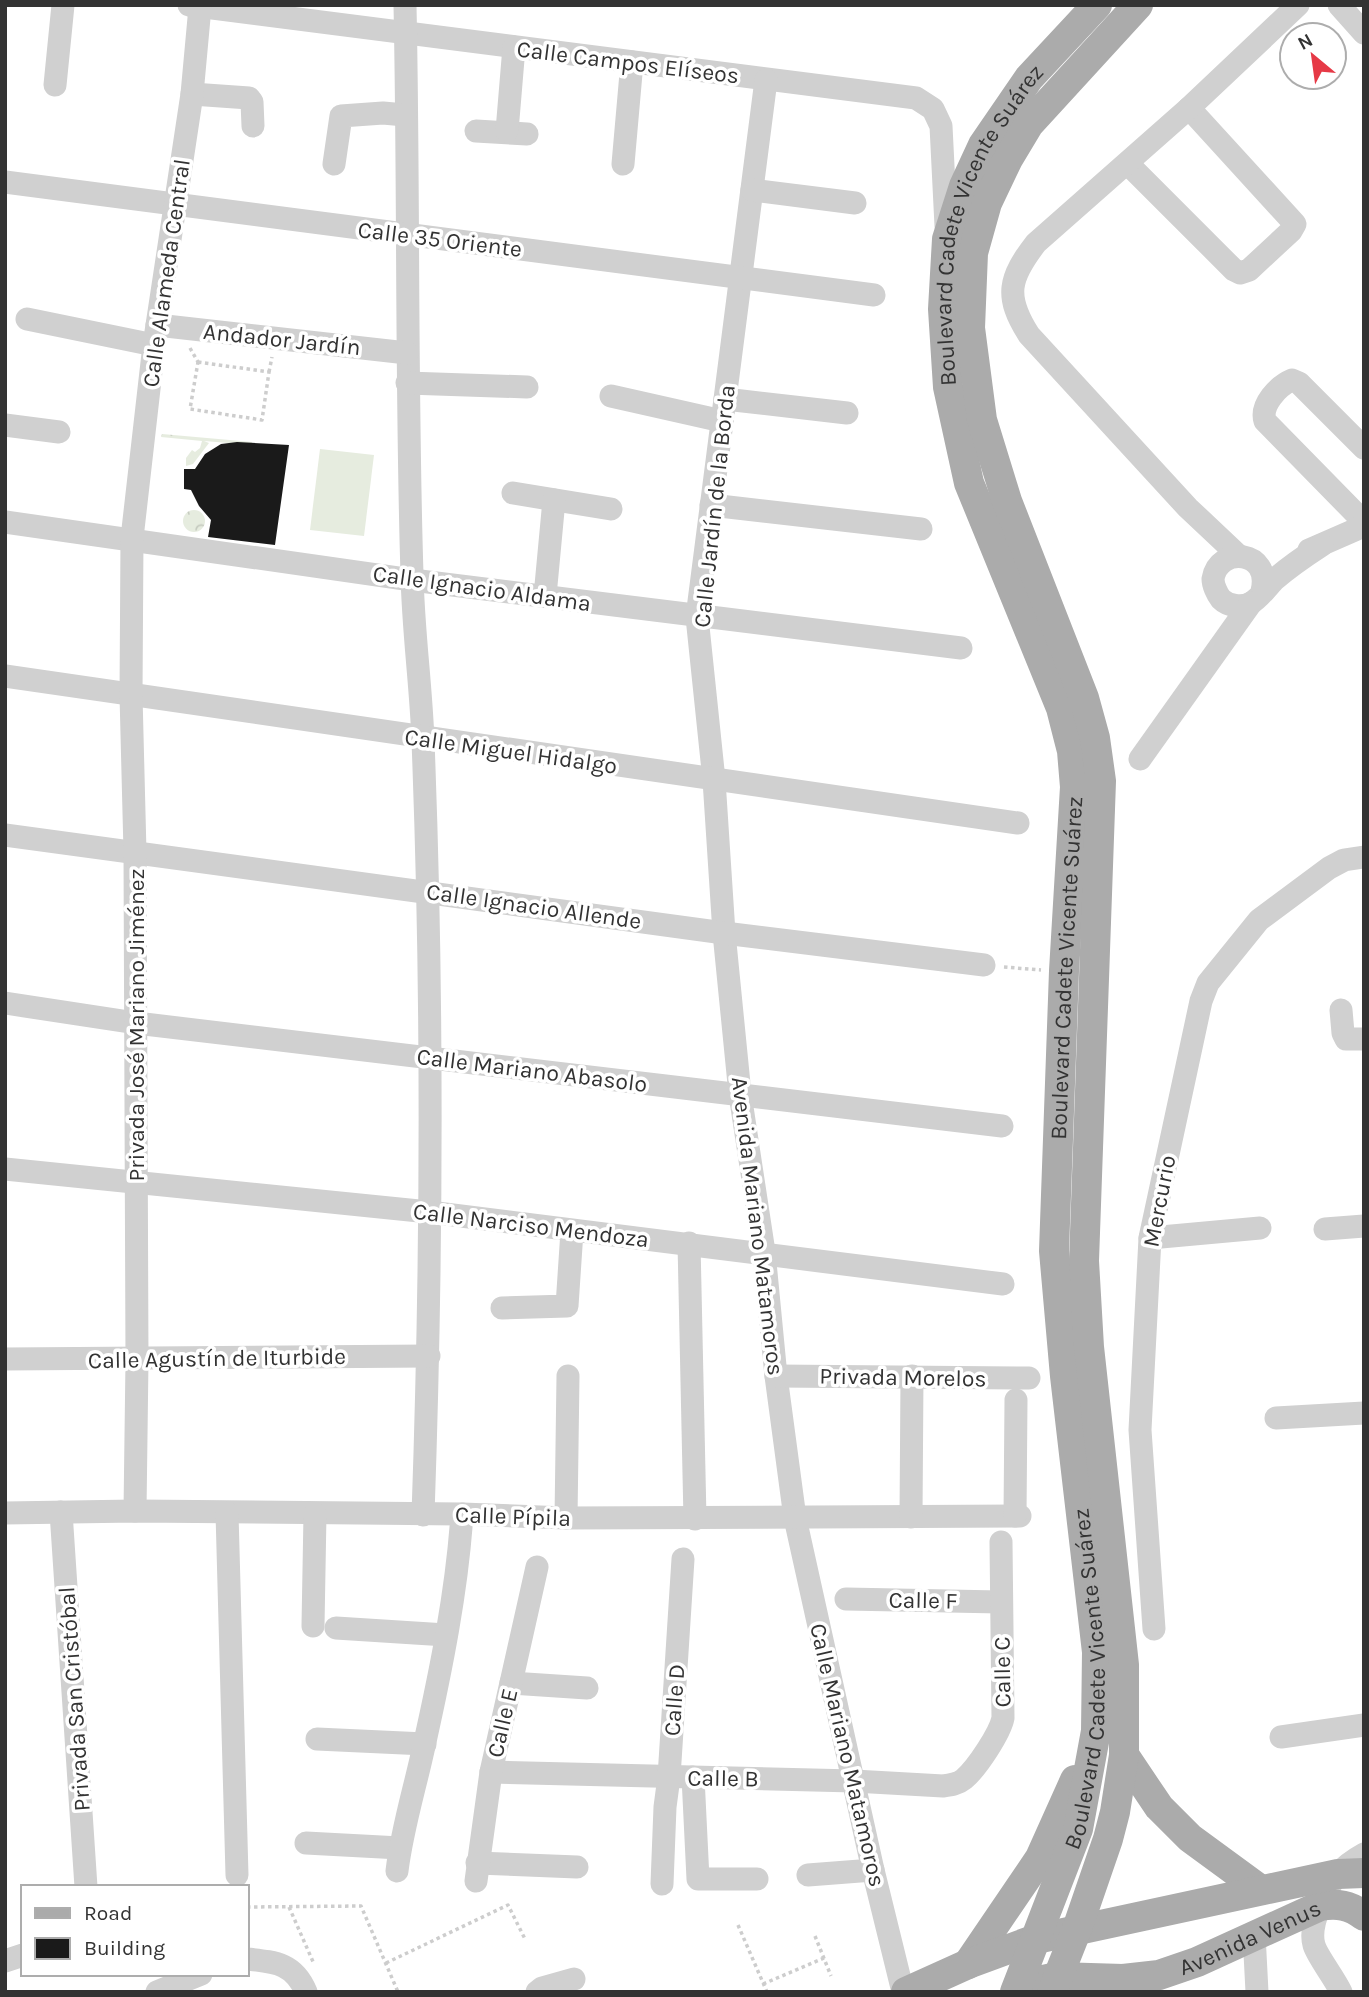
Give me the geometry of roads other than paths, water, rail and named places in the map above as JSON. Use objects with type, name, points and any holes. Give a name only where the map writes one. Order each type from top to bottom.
[{"type":"main road","name":"Boulevard Cadete Vicente Suárez","points":[[1011,1990],[1036,1939],[1078,1829],[1096,1731],[1097,1652],[1054,1251],[1064,971],[1075,787],[1072,751],[1061,708],[969,483],[948,387],[943,309],[947,239],[964,186],[983,145],[1029,78],[1097,5]]},
{"type":"main road","name":"Boulevard Cadete Vicente Suárez","points":[[1054,1984],[1077,1929],[1115,1812],[1124,1755],[1124,1665],[1089,1347],[1084,1261],[1101,781],[1095,738],[1084,698],[1007,501],[982,420],[970,328],[973,253],[987,203],[1008,159],[1029,124],[1138,5]]},
{"type":"main road","points":[[968,1964],[1040,1858],[1096,1731]]},
{"type":"main road","points":[[1124,1755],[1159,1807],[1182,1830],[1261,1890],[1238,1916],[1241,1940]]},
{"type":"main road","name":"Avenida Venus","points":[[904,1992],[968,1964],[1036,1939],[1351,1873]]},
{"type":"main road","points":[[1320,1906],[1351,1907],[1364,1916]]},
{"type":"main road","name":"Avenida Venus","points":[[1011,1990],[1054,1984],[1104,1985],[1123,1979],[1160,1983],[1241,1940],[1320,1906]]},
{"type":"street","points":[[55,85],[63,5]]},
{"type":"street","points":[[405,5],[407,383],[412,580],[424,738],[429,1058],[429,1356],[423,1515]]},
{"type":"street","points":[[1140,760],[1257,597],[1263,574],[1188,508],[1029,335],[1017,317],[1012,300],[1012,284],[1019,265],[1036,243],[1189,108],[1298,5]]},
{"type":"street","points":[[1339,5],[1364,33]]},
{"type":"street","name":"Calle Campos Elíseos","points":[[195,6],[916,99],[925,102],[937,116],[941,126],[947,239]]},
{"type":"street","name":"Calle Alameda Central","points":[[132,538],[156,335],[192,94],[195,6]]},
{"type":"street","points":[[476,131],[517,133],[514,47]]},
{"type":"street","points":[[624,164],[632,62]]},
{"type":"street","name":"Calle Jardín de la Borda","points":[[724,933],[714,780],[697,617],[766,80]]},
{"type":"street","points":[[192,94],[249,98],[253,102],[253,126]]},
{"type":"street","points":[[1128,163],[1234,270],[1240,273],[1249,270],[1291,231],[1295,224],[1189,108]]},
{"type":"street","points":[[334,164],[341,116],[383,113],[405,115]]},
{"type":"street","name":"Calle 35 Oriente","points":[[5,182],[874,295]]},
{"type":"street","points":[[752,190],[855,203]]},
{"type":"street","name":"Andador Jardín","points":[[27,319],[156,335],[407,353]]},
{"type":"street","points":[[1208,663],[1216,635],[1217,568],[1223,562],[1246,558],[1275,561],[1294,556],[1364,524],[1265,421],[1265,407],[1284,384],[1292,380],[1299,383],[1364,448]]},
{"type":"street","points":[[407,383],[527,387]]},
{"type":"street","points":[[611,396],[724,410],[847,413]]},
{"type":"street","points":[[5,425],[58,432]]},
{"type":"street","points":[[513,493],[611,509]]},
{"type":"street","points":[[544,596],[554,500]]},
{"type":"street","points":[[711,505],[921,529]]},
{"type":"street","points":[[1188,508],[1206,546],[1215,585],[1227,604],[1243,606],[1257,597],[1287,569],[1322,545]]},
{"type":"street","name":"Calle Ignacio Aldama","points":[[5,522],[412,580],[961,648]]},
{"type":"street","name":"Privada José Mariano Jiménez","points":[[132,538],[131,695],[136,1023],[135,1511]]},
{"type":"street","name":"Calle Miguel Hidalgo","points":[[5,676],[1018,823]]},
{"type":"street","name":"Calle Ignacio Allende","points":[[5,835],[724,933],[984,965]]},
{"type":"street","name":"Mercurio","points":[[1154,1629],[1140,1430],[1150,1238],[1201,1001],[1208,983],[1259,920],[1329,868],[1344,860],[1364,857]]},
{"type":"street","name":"Avenida Mariano Matamoros","points":[[724,933],[740,1094],[764,1252],[776,1376],[795,1518]]},
{"type":"street","name":"Calle Mariano Abasolo","points":[[5,1003],[136,1023],[1002,1126]]},
{"type":"street","points":[[1342,1010],[1343,1033],[1346,1039],[1364,1040]]},
{"type":"street","name":"Calle Narciso Mendoza","points":[[5,1169],[429,1212],[1003,1283]]},
{"type":"street","points":[[1325,1229],[1364,1226]]},
{"type":"street","points":[[1150,1238],[1260,1227]]},
{"type":"street","points":[[502,1308],[567,1306],[572,1231]]},
{"type":"street","points":[[689,1243],[695,1519]]},
{"type":"street","name":"Calle Agustín de Iturbide","points":[[5,1359],[429,1356]]},
{"type":"street","points":[[566,1518],[568,1376]]},
{"type":"street","name":"Privada Morelos","points":[[776,1376],[1029,1378]]},
{"type":"street","points":[[911,1517],[912,1376]]},
{"type":"street","name":"Calle Pípila","points":[[5,1513],[135,1511],[695,1519],[1018,1516],[1016,1400]]},
{"type":"street","points":[[1276,1418],[1364,1413]]},
{"type":"street","name":"Privada San Cristóbal","points":[[61,1512],[86,1885]]},
{"type":"street","points":[[227,1513],[237,1875]]},
{"type":"street","points":[[315,1514],[325,1627],[446,1635]]},
{"type":"street","points":[[306,1843],[398,1860],[425,1744],[446,1635],[462,1514]]},
{"type":"street","name":"Calle Mariano Matamoros","points":[[795,1518],[873,1870],[904,1992]]},
{"type":"street","name":"Calle C","points":[[955,1784],[965,1778],[1002,1728],[1001,1542]]},
{"type":"street","name":"Calle D","points":[[662,1884],[683,1559]]},
{"type":"street","name":"Calle E","points":[[537,1567],[491,1772],[476,1872],[577,1867]]},
{"type":"street","name":"Calle F","points":[[846,1599],[1000,1602]]},
{"type":"street","points":[[512,1683],[587,1688]]},
{"type":"street","points":[[1281,1737],[1364,1726]]},
{"type":"street","points":[[317,1739],[425,1744]]},
{"type":"street","name":"Calle B","points":[[491,1772],[854,1781],[943,1786],[955,1784]]},
{"type":"street","points":[[693,1777],[698,1878],[757,1879]]},
{"type":"street","name":"Avenida Venus","points":[[1320,1906],[1351,1873],[1364,1854]]},
{"type":"street","points":[[808,1875],[873,1870]]},
{"type":"street","points":[[1320,1906],[1313,1930],[1314,1945],[1341,1992]]},
{"type":"street","points":[[1241,1940],[1257,1992]]},
{"type":"street","points":[[248,1959],[285,1965],[293,1969],[306,1992]]},
{"type":"street","points":[[157,1992],[196,1976]]},
{"type":"street","points":[[537,1992],[542,1988],[574,1979]]}]
